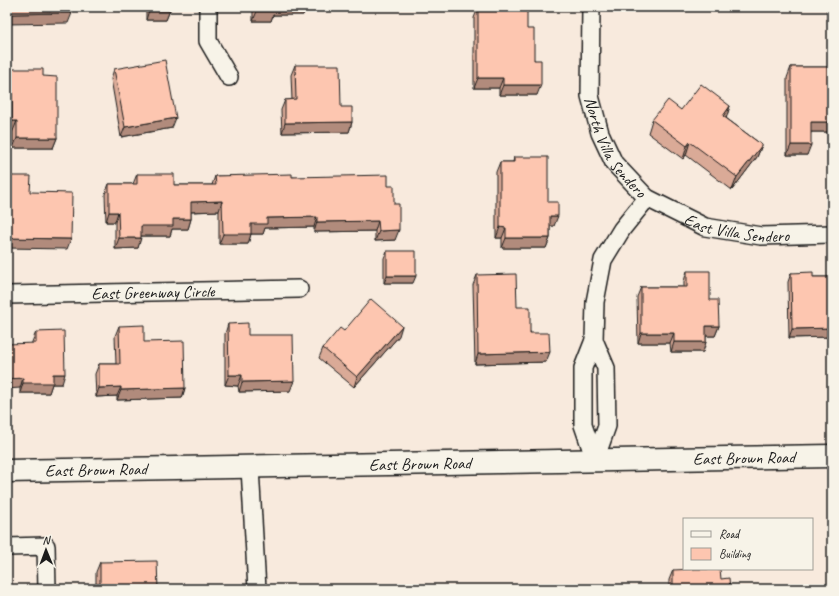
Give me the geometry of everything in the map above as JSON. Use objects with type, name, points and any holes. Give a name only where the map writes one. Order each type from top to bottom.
[{"type":"main road","name":"East Brown Road","points":[[7,471],[250,468],[832,456]]},
{"type":"street","points":[[208,7],[208,41],[229,77]]},
{"type":"street","name":"North Villa Sendero","points":[[591,7],[590,96],[600,133],[614,163],[646,198],[622,229],[603,260],[595,302],[594,340],[583,368],[584,425],[595,460]]},
{"type":"street","name":"East Villa Sendero","points":[[646,198],[706,227],[761,236],[832,234]]},
{"type":"street","name":"East Greenway Circle","points":[[7,295],[299,288]]},
{"type":"street","name":"North Villa Sendero","points":[[594,340],[606,368],[608,426],[595,460]]},
{"type":"street","points":[[250,468],[257,589]]},
{"type":"street","points":[[7,547],[46,546],[47,589]]},
{"type":"building","points":[[7,7],[72,7],[72,13],[7,14]]},
{"type":"building","points":[[149,7],[170,7],[170,10],[149,10]]},
{"type":"building","points":[[257,7],[274,7],[274,11],[257,11]]},
{"type":"building","points":[[478,8],[527,8],[527,29],[534,29],[534,60],[541,60],[541,85],[503,85],[503,78],[478,78]]},
{"type":"building","points":[[165,60],[176,118],[125,127],[114,69]]},
{"type":"building","points":[[295,65],[340,65],[341,107],[352,107],[352,122],[285,123],[285,100],[296,99]]},
{"type":"building","points":[[791,67],[832,67],[832,122],[811,122],[811,145],[791,145]]},
{"type":"building","points":[[8,69],[43,69],[43,76],[57,77],[57,138],[17,138],[17,121],[12,121],[12,91],[8,91]]},
{"type":"building","points":[[701,84],[730,106],[723,116],[762,145],[737,177],[690,142],[687,146],[652,120],[668,100],[681,110]]},
{"type":"building","points":[[514,157],[548,157],[548,202],[558,202],[558,216],[550,216],[550,238],[506,238],[506,228],[500,227],[500,162],[514,162]]},
{"type":"building","points":[[137,174],[174,174],[174,185],[216,185],[215,176],[292,174],[292,177],[388,175],[388,186],[394,186],[394,204],[399,204],[399,230],[379,231],[378,221],[317,222],[317,217],[267,218],[267,224],[251,224],[251,234],[223,234],[222,201],[191,202],[191,219],[173,219],[173,226],[141,226],[141,238],[119,238],[118,212],[109,212],[109,184],[137,184]]},
{"type":"building","points":[[8,176],[31,176],[30,192],[72,193],[71,239],[7,238]]},
{"type":"building","points":[[387,251],[416,251],[416,276],[387,276]]},
{"type":"building","points":[[687,271],[710,271],[710,300],[718,300],[719,326],[706,326],[706,342],[674,342],[674,333],[641,333],[641,287],[687,287]]},
{"type":"building","points":[[813,272],[813,277],[832,277],[832,328],[792,329],[791,273]]},
{"type":"building","points":[[516,274],[517,307],[530,307],[530,333],[549,333],[550,352],[478,354],[477,275]]},
{"type":"building","points":[[371,299],[402,326],[357,377],[323,348],[340,328],[344,331]]},
{"type":"building","points":[[248,323],[248,335],[293,335],[294,381],[242,382],[242,375],[229,375],[228,324]]},
{"type":"building","points":[[144,325],[144,342],[184,341],[185,388],[121,390],[121,387],[99,388],[99,364],[120,364],[119,326]]},
{"type":"building","points":[[64,331],[65,374],[53,374],[53,383],[23,383],[23,378],[7,379],[7,344],[36,343],[36,332]]},
{"type":"building","points":[[157,561],[158,589],[100,589],[100,562]]},
{"type":"building","points":[[673,570],[720,570],[721,579],[729,578],[730,589],[673,589]]},
{"type":"building","points":[[832,584],[832,589],[823,589]]},
{"type":"building","points":[[816,585],[818,589],[810,589]]}]
